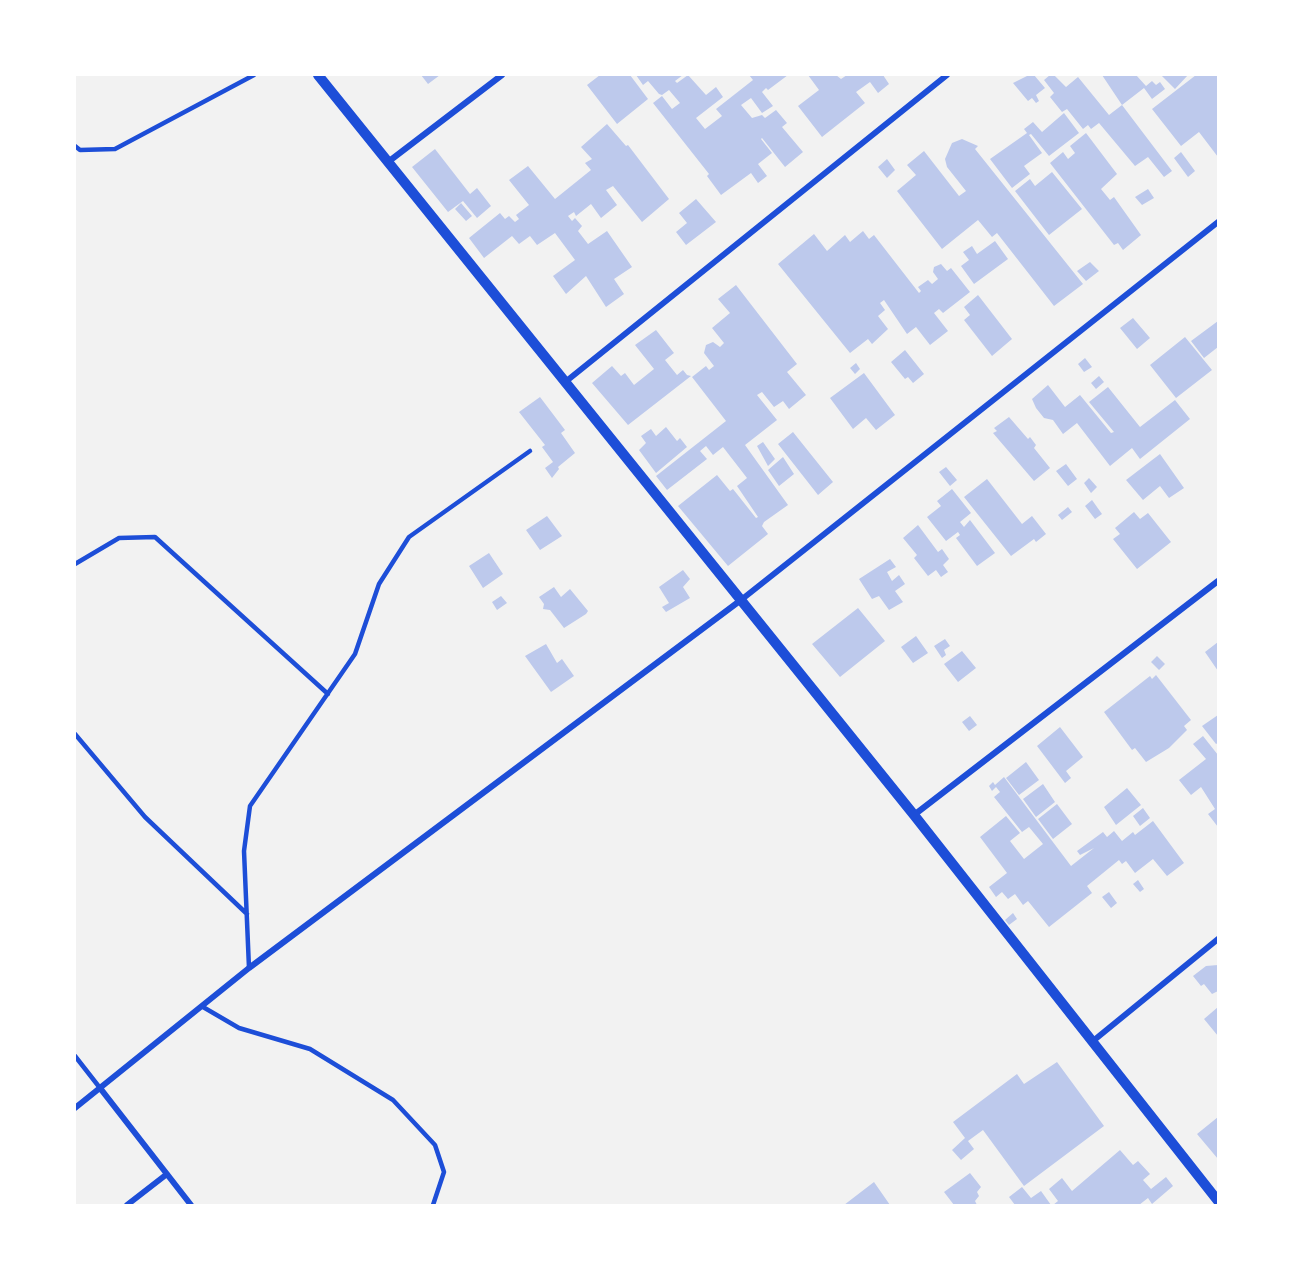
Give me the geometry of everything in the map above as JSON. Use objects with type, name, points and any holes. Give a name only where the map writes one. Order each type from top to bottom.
[{"type":"street","points":[[318,75],[914,815],[1218,1201]]},
{"type":"street","points":[[387,163],[502,75]]},
{"type":"street","points":[[564,383],[947,75]]},
{"type":"street","points":[[75,1108],[249,968],[741,600],[1218,222]]},
{"type":"street","points":[[914,815],[1218,581]]},
{"type":"street","points":[[1093,1041],[1218,939]]},
{"type":"street","points":[[100,1088],[191,1205]]},
{"type":"street","points":[[127,1205],[167,1174]]},
{"type":"lane","points":[[75,146],[80,150],[115,149],[254,75]]},
{"type":"lane","points":[[249,968],[244,851],[250,806],[356,654],[379,584],[409,537],[530,450]]},
{"type":"lane","points":[[75,564],[118,538],[155,537],[328,694]]},
{"type":"lane","points":[[75,734],[144,817],[247,914]]},
{"type":"lane","points":[[203,1007],[239,1028],[310,1049],[393,1100],[435,1145],[444,1172],[433,1205]]},
{"type":"lane","points":[[75,1056],[100,1088]]},
{"type":"building","points":[[421,75],[440,75],[428,84]]},
{"type":"building","points":[[600,75],[630,75],[648,99],[617,124],[587,85]]},
{"type":"building","points":[[636,75],[683,75],[675,81],[677,83],[688,75],[706,95],[716,87],[723,97],[696,118],[705,129],[722,116],[716,109],[753,80],[749,75],[788,75],[762,92],[773,106],[762,113],[751,98],[741,105],[752,118],[762,115],[765,118],[776,110],[787,123],[782,127],[803,152],[785,167],[762,138],[772,153],[758,164],[767,176],[758,183],[751,173],[721,195],[707,176],[709,174],[653,103],[662,96],[672,109],[680,103],[669,90],[662,95],[659,94],[648,81],[643,85]]},
{"type":"building","points":[[808,75],[836,75],[841,79],[847,75],[883,75],[889,84],[878,93],[870,82],[856,92],[865,103],[822,137],[798,106],[819,90]]},
{"type":"building","points":[[1034,75],[1045,88],[1036,95],[1039,101],[1036,103],[1032,98],[1028,101],[1013,83]]},
{"type":"building","points":[[1054,75],[1066,87],[1078,77],[1109,115],[1122,105],[1172,171],[1164,177],[1148,157],[1135,166],[1099,123],[1091,129],[1088,125],[1083,129],[1067,109],[1062,112],[1050,97],[1054,93],[1044,80]]},
{"type":"building","points":[[1102,75],[1136,75],[1146,86],[1152,81],[1156,85],[1160,82],[1165,89],[1152,99],[1144,88],[1122,105]]},
{"type":"building","points":[[1161,75],[1188,75],[1175,89]]},
{"type":"building","points":[[1196,75],[1218,75],[1218,157],[1199,132],[1181,146],[1152,109]]},
{"type":"building","points":[[1064,113],[1079,133],[1049,156],[1031,134],[1029,135],[1042,153],[1024,166],[1030,174],[1012,188],[990,159],[1027,133],[1024,129],[1033,122],[1042,132]]},
{"type":"building","points":[[607,124],[626,146],[628,145],[669,199],[642,222],[613,186],[606,190],[617,205],[601,218],[591,204],[576,216],[574,212],[568,216],[572,221],[575,218],[582,226],[578,231],[588,244],[607,231],[632,267],[614,279],[624,294],[606,307],[586,276],[566,294],[553,276],[575,260],[555,233],[537,245],[530,236],[519,244],[512,236],[484,258],[469,238],[500,213],[505,219],[509,216],[515,222],[519,219],[516,215],[529,205],[509,180],[528,166],[555,199],[591,170],[585,163],[592,159],[581,147]]},
{"type":"building","points":[[1086,133],[1117,174],[1101,189],[1110,200],[1114,197],[1141,235],[1123,250],[1118,243],[1114,245],[1050,163],[1063,152],[1068,159],[1075,153],[1070,146]]},
{"type":"building","points":[[962,139],[978,146],[975,149],[1083,284],[1054,306],[997,233],[992,237],[978,220],[942,249],[897,191],[916,175],[907,165],[924,151],[959,196],[966,191],[947,167],[945,159],[952,143]]},
{"type":"building","points":[[435,149],[470,194],[477,188],[491,206],[477,218],[463,201],[448,212],[412,167]]},
{"type":"building","points":[[1181,152],[1195,171],[1188,177],[1174,158]]},
{"type":"building","points":[[887,159],[895,170],[887,178],[878,167]]},
{"type":"building","points":[[1052,172],[1082,209],[1049,235],[1015,191],[1030,179],[1035,186]]},
{"type":"building","points":[[1148,189],[1154,198],[1142,205],[1135,197]]},
{"type":"building","points":[[696,199],[716,222],[686,245],[676,232],[687,223],[679,213]]},
{"type":"building","points":[[461,203],[472,216],[466,221],[455,209]]},
{"type":"building","points":[[863,231],[869,239],[874,235],[919,293],[921,291],[918,287],[928,280],[932,284],[938,279],[933,272],[934,267],[941,264],[947,271],[951,268],[970,292],[943,313],[939,309],[934,313],[948,331],[930,345],[916,327],[907,334],[884,300],[880,303],[885,310],[878,316],[888,329],[872,344],[868,339],[850,353],[778,264],[814,234],[827,251],[845,235],[850,242]]},
{"type":"building","points":[[995,241],[1008,259],[974,284],[961,266],[969,260],[963,252],[972,246],[977,254]]},
{"type":"building","points":[[1090,262],[1099,271],[1086,281],[1077,271]]},
{"type":"building","points":[[736,285],[797,364],[787,372],[806,395],[789,409],[783,401],[774,407],[762,392],[757,395],[777,420],[745,445],[788,505],[764,522],[762,526],[768,534],[728,566],[678,506],[717,475],[730,491],[733,489],[756,518],[758,517],[737,486],[747,478],[723,447],[713,455],[706,446],[700,451],[707,459],[667,490],[656,476],[726,421],[692,377],[706,366],[709,370],[714,366],[704,353],[706,345],[713,342],[720,347],[724,343],[712,328],[730,313],[718,299]]},
{"type":"building","points":[[978,295],[1012,339],[992,356],[964,320],[970,315],[964,307]]},
{"type":"building","points":[[1133,318],[1150,338],[1137,349],[1120,328]]},
{"type":"building","points":[[1218,321],[1218,347],[1204,358],[1191,341]]},
{"type":"building","points":[[656,330],[674,353],[665,360],[677,375],[683,370],[691,376],[628,425],[592,383],[612,366],[621,376],[625,373],[634,385],[654,369],[635,345]]},
{"type":"building","points":[[1185,337],[1212,370],[1176,398],[1150,365]]},
{"type":"building","points":[[905,350],[924,374],[913,383],[908,377],[905,379],[891,362]]},
{"type":"building","points":[[1085,358],[1092,367],[1084,372],[1078,364]]},
{"type":"building","points":[[856,363],[860,369],[855,374],[850,368]]},
{"type":"building","points":[[864,373],[895,415],[876,430],[866,418],[853,429],[830,398]]},
{"type":"building","points":[[1099,376],[1104,382],[1096,389],[1091,383]]},
{"type":"building","points":[[1048,385],[1065,407],[1080,395],[1111,433],[1114,432],[1089,402],[1108,387],[1140,427],[1175,400],[1190,419],[1140,459],[1132,448],[1110,466],[1077,423],[1063,434],[1053,420],[1044,418],[1036,408],[1032,399]]},
{"type":"building","points":[[540,397],[565,430],[561,433],[575,453],[558,467],[559,469],[552,478],[545,468],[553,462],[542,447],[545,445],[519,412]]},
{"type":"building","points":[[1009,417],[1028,439],[1030,437],[1036,445],[1034,448],[1050,468],[1034,481],[993,433],[997,431],[994,428]]},
{"type":"building","points":[[666,427],[677,441],[680,438],[687,447],[656,473],[639,450],[646,443],[641,436],[651,429],[656,436]]},
{"type":"building","points":[[793,432],[833,482],[818,495],[778,444]]},
{"type":"building","points":[[763,442],[775,459],[768,466],[757,446]]},
{"type":"building","points":[[1160,454],[1184,488],[1169,498],[1160,486],[1143,500],[1126,480]]},
{"type":"building","points":[[783,457],[794,474],[779,486],[768,470]]},
{"type":"building","points":[[1066,464],[1077,479],[1068,486],[1056,471]]},
{"type":"building","points":[[946,467],[957,480],[950,486],[939,472]]},
{"type":"building","points":[[1089,478],[1097,487],[1091,493],[1084,483]]},
{"type":"building","points":[[987,479],[1022,524],[1032,516],[1046,534],[1036,542],[1034,539],[1011,556],[964,497]]},
{"type":"building","points":[[952,489],[971,513],[960,522],[964,527],[970,520],[995,553],[977,566],[956,538],[960,535],[958,532],[946,541],[927,517],[941,506],[937,501]]},
{"type":"building","points":[[1092,500],[1102,514],[1095,519],[1085,506]]},
{"type":"building","points":[[1068,507],[1072,512],[1062,520],[1058,515]]},
{"type":"building","points":[[1134,512],[1140,519],[1148,513],[1171,542],[1137,569],[1113,539],[1120,534],[1115,528]]},
{"type":"building","points":[[547,516],[562,536],[540,550],[526,530]]},
{"type":"building","points":[[918,525],[938,552],[942,549],[949,559],[943,565],[948,572],[941,577],[936,570],[928,576],[914,558],[917,555],[903,538]]},
{"type":"building","points":[[489,553],[503,574],[483,588],[469,566]]},
{"type":"building","points":[[890,559],[896,567],[887,572],[892,581],[899,575],[905,584],[895,591],[903,602],[889,610],[879,596],[872,599],[859,579]]},
{"type":"building","points":[[683,570],[690,579],[683,587],[690,598],[666,612],[662,607],[669,603],[659,587]]},
{"type":"building","points":[[554,587],[561,597],[570,589],[588,611],[564,628],[550,610],[543,609],[544,604],[539,597]]},
{"type":"building","points":[[501,596],[507,603],[497,610],[492,602]]},
{"type":"building","points":[[858,608],[885,641],[840,677],[812,644]]},
{"type":"building","points":[[916,636],[928,653],[913,663],[901,647]]},
{"type":"building","points":[[945,639],[950,646],[944,650],[946,655],[942,658],[934,646]]},
{"type":"building","points":[[1218,642],[1218,671],[1205,652]]},
{"type":"building","points":[[546,644],[557,663],[562,659],[574,676],[551,692],[525,656]]},
{"type":"building","points":[[962,651],[976,668],[958,682],[944,664]]},
{"type":"building","points":[[1157,656],[1165,664],[1159,670],[1151,662]]},
{"type":"building","points":[[1156,675],[1191,720],[1184,726],[1187,730],[1169,748],[1146,762],[1135,748],[1132,750],[1104,712],[1150,676],[1152,679]]},
{"type":"building","points":[[1218,715],[1218,743],[1216,744],[1202,726]]},
{"type":"building","points":[[970,716],[977,725],[969,731],[962,722]]},
{"type":"building","points":[[1060,727],[1083,757],[1066,771],[1071,778],[1065,783],[1037,746]]},
{"type":"building","points":[[1203,736],[1218,755],[1218,827],[1208,814],[1215,809],[1201,787],[1191,795],[1179,780],[1206,759],[1193,744]]},
{"type":"building","points":[[1026,762],[1039,780],[1019,795],[1006,778]]},
{"type":"building","points":[[1004,777],[1071,866],[1094,848],[1080,855],[1077,851],[1103,832],[1107,837],[1114,831],[1122,841],[1133,832],[1135,835],[1153,821],[1184,863],[1167,876],[1153,859],[1135,873],[1126,861],[1122,864],[1119,860],[1087,886],[1092,893],[1049,927],[1028,901],[1023,905],[1015,894],[1008,899],[1002,892],[996,897],[989,887],[1007,873],[980,837],[1006,816],[1020,833],[1010,841],[1024,859],[1043,844],[1029,827],[1022,832],[994,797],[1000,792],[996,787],[992,791],[989,786],[993,782],[995,785]]},
{"type":"building","points":[[1043,784],[1055,802],[1036,817],[1023,799]]},
{"type":"building","points":[[1127,788],[1141,805],[1116,825],[1104,807]]},
{"type":"building","points":[[1057,804],[1072,824],[1053,839],[1038,819]]},
{"type":"building","points":[[1143,808],[1150,818],[1140,826],[1133,816]]},
{"type":"building","points":[[1138,880],[1144,889],[1140,892],[1133,884]]},
{"type":"building","points":[[1109,892],[1117,903],[1111,908],[1102,897]]},
{"type":"building","points":[[1013,913],[1017,919],[1009,925],[1005,920]]},
{"type":"building","points":[[1218,965],[1218,991],[1212,994],[1193,976],[1206,966]]},
{"type":"building","points":[[1218,1007],[1218,1036],[1204,1019]]},
{"type":"building","points":[[1057,1062],[1104,1126],[1024,1186],[983,1130],[968,1141],[974,1149],[961,1160],[952,1150],[965,1138],[953,1122],[1017,1074],[1024,1084]]},
{"type":"building","points":[[1218,1117],[1218,1159],[1197,1134]]},
{"type":"building","points":[[1120,1150],[1133,1165],[1138,1161],[1150,1174],[1143,1180],[1151,1189],[1166,1177],[1173,1186],[1152,1204],[1148,1198],[1139,1205],[1053,1205],[1058,1201],[1049,1189],[1062,1178],[1072,1191]]},
{"type":"building","points":[[970,1173],[981,1187],[975,1201],[977,1205],[954,1205],[944,1192]]},
{"type":"building","points":[[874,1182],[890,1205],[844,1205]]},
{"type":"building","points":[[1022,1187],[1031,1198],[1041,1191],[1051,1205],[1015,1205],[1009,1197]]}]
